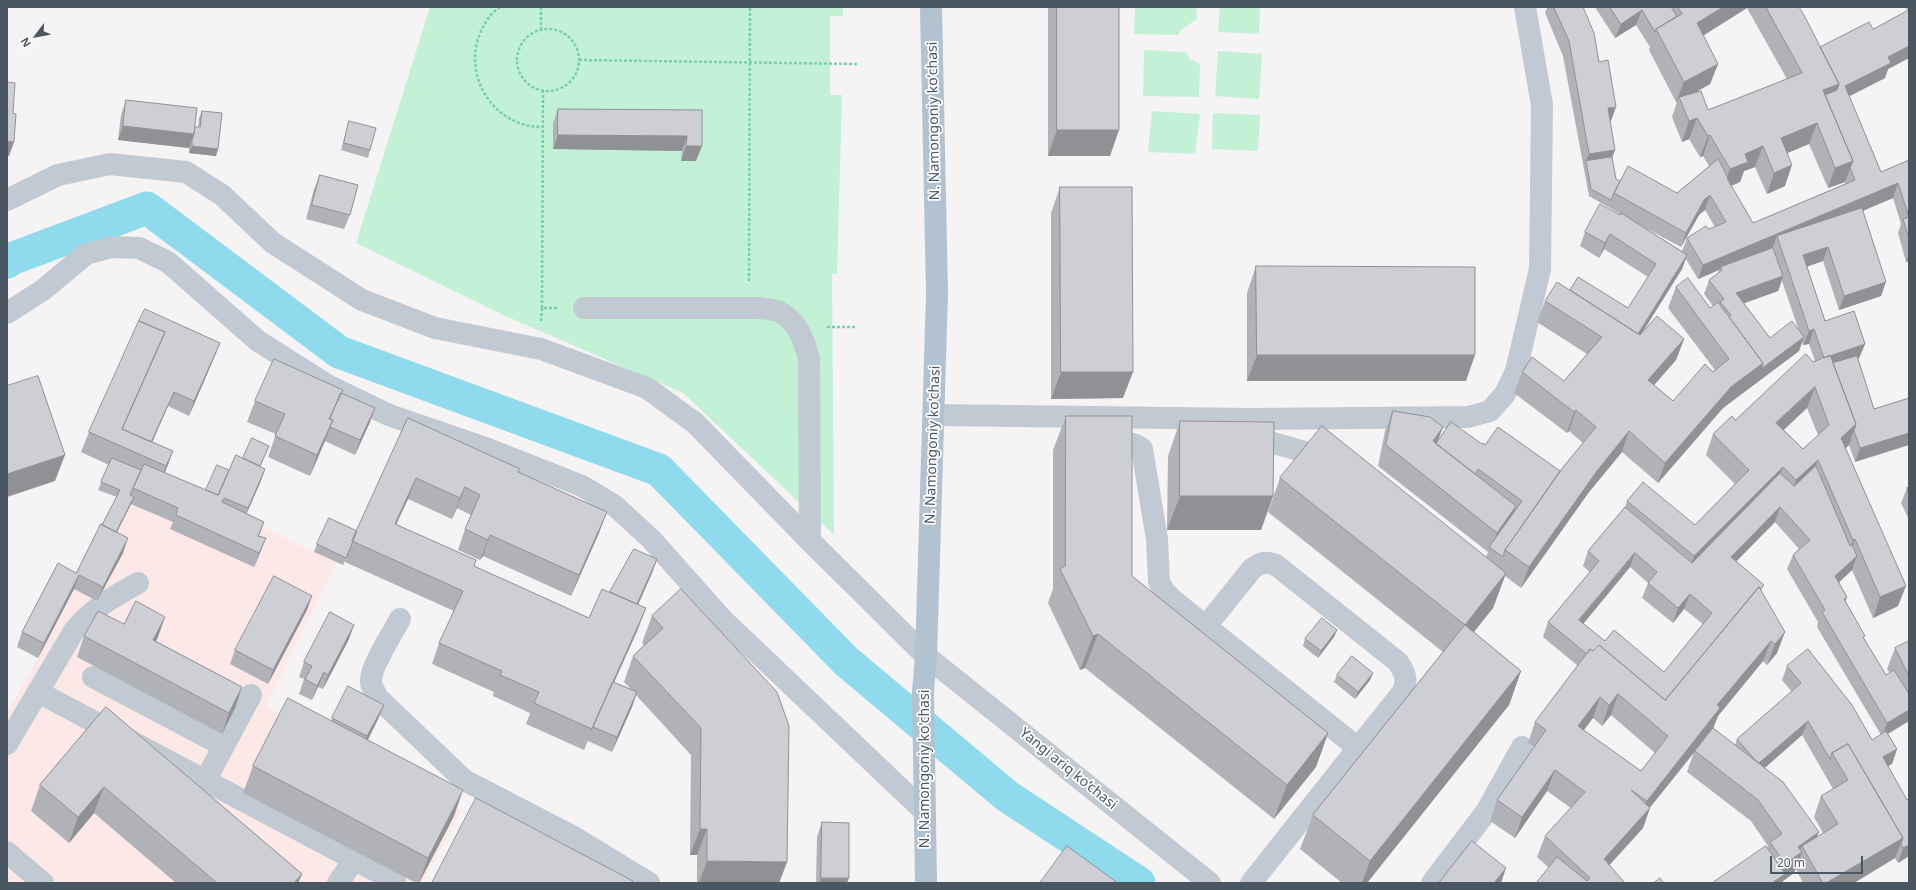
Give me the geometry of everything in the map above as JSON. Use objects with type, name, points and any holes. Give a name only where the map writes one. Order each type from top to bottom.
[{"type":"main road","name":"N. Namongoniy ko'chasi","points":[[926,883],[923,692],[926,656],[938,293],[931,7]]},
{"type":"street","points":[[934,415],[1251,419],[1468,417],[1490,411],[1505,394],[1516,371],[1540,270],[1542,106],[1525,7]]},
{"type":"street","name":"Yangi ariq ko‘chasi","points":[[7,200],[58,175],[110,164],[186,172],[222,195],[273,244],[362,300],[435,328],[541,349],[647,388],[695,423],[810,541],[926,656],[1210,883]]},
{"type":"street","points":[[7,313],[43,290],[86,254],[112,247],[139,248],[168,262],[258,341],[329,386],[389,415],[488,449],[582,486],[615,506],[651,539],[723,620],[924,811]]},
{"type":"street","points":[[584,308],[758,308],[779,312],[795,324],[804,339],[809,359],[810,541]]},
{"type":"street","points":[[1090,417],[1102,437],[1109,442],[1136,444],[1142,450],[1157,539],[1159,582],[1164,591],[1173,600],[1358,748]]},
{"type":"street","points":[[1251,419],[1260,432],[1270,442],[1321,455],[1348,468]]},
{"type":"street","points":[[1206,626],[1252,569],[1260,563],[1268,562],[1276,565],[1398,662],[1405,674],[1406,683],[1403,692],[1251,883]]},
{"type":"street","points":[[7,744],[74,631],[86,616],[106,601],[138,583]]},
{"type":"street","points":[[400,619],[375,667],[371,679],[373,690],[379,699],[464,780],[572,836],[649,883]]},
{"type":"street","points":[[93,677],[224,746]]},
{"type":"street","points":[[38,692],[395,882]]},
{"type":"street","points":[[205,781],[251,695]]},
{"type":"street","points":[[1432,883],[1486,812],[1522,747]]},
{"type":"street","points":[[7,852],[43,883]]},
{"type":"street","points":[[338,883],[354,860]]},
{"type":"path","points":[[500,7],[485,23],[477,40],[474,60],[477,79],[485,96],[498,111],[513,121],[532,127],[542,127]]},
{"type":"path","points":[[541,7],[541,30]]},
{"type":"path","points":[[749,308],[750,7]]},
{"type":"path","points":[[548,28],[560,31],[570,38],[577,48],[579,60],[577,72],[570,82],[560,89],[548,91],[536,89],[526,82],[519,72],[516,60],[519,48],[526,38],[536,31],[548,28]]},
{"type":"path","points":[[579,60],[857,64]]},
{"type":"path","points":[[543,90],[542,308],[584,308]]},
{"type":"shaded area","points":[[118,498],[245,518],[336,563],[266,706],[461,811],[422,883],[7,883],[7,713],[74,589]]},
{"type":"green space","points":[[430,7],[843,7],[843,16],[830,16],[830,95],[842,95],[837,274],[832,274],[834,535],[683,393],[501,314],[356,243]]},
{"type":"green space","points":[[1135,7],[1196,7],[1197,19],[1181,30],[1178,35],[1134,34]]},
{"type":"green space","points":[[1220,7],[1260,7],[1259,34],[1218,32]]},
{"type":"green space","points":[[1144,50],[1186,52],[1190,59],[1200,64],[1199,97],[1143,96]]},
{"type":"green space","points":[[1218,51],[1262,54],[1259,99],[1215,96]]},
{"type":"green space","points":[[1152,111],[1200,114],[1195,154],[1148,152]]},
{"type":"green space","points":[[1213,113],[1260,115],[1258,151],[1212,149]]},
{"type":"building","points":[[1057,7],[1119,7],[1119,130],[1057,130]]},
{"type":"building","points":[[1554,7],[1583,7],[1594,33],[1599,62],[1608,60],[1616,107],[1608,108],[1615,150],[1589,154],[1569,41]]},
{"type":"building","points":[[1610,7],[1671,7],[1677,16],[1656,29],[1655,32],[1642,10],[1621,24]]},
{"type":"building","points":[[1678,7],[1723,7],[1697,23],[1718,64],[1684,82],[1656,29],[1682,14]]},
{"type":"building","points":[[1766,7],[1799,7],[1804,15],[1839,84],[1823,90],[1853,161],[1835,168],[1817,123],[1781,138],[1792,165],[1774,173],[1763,146],[1745,154],[1748,162],[1730,169],[1710,135],[1708,136],[1697,118],[1689,121],[1679,97],[1701,91],[1708,110],[1802,73]]},
{"type":"building","points":[[1909,10],[1909,46],[1888,57],[1891,63],[1845,86],[1881,172],[1909,160],[1909,217],[1898,183],[1703,265],[1687,238],[1706,226],[1709,229],[1726,222],[1710,195],[1704,200],[1686,233],[1614,193],[1628,166],[1677,193],[1718,159],[1728,180],[1753,223],[1855,180],[1850,168],[1853,161],[1825,95],[1837,90],[1839,84],[1820,47],[1869,22],[1873,29]]},
{"type":"building","points":[[7,82],[15,83],[13,113],[16,114],[14,142],[7,141]]},
{"type":"building","points":[[126,100],[197,108],[194,134],[123,126]]},
{"type":"building","points":[[558,109],[702,110],[702,146],[686,146],[687,136],[558,135]]},
{"type":"building","points":[[202,111],[222,113],[218,149],[192,146],[195,127],[200,127]]},
{"type":"building","points":[[349,121],[376,128],[370,150],[344,143]]},
{"type":"building","points":[[1612,157],[1616,179],[1620,181],[1611,200],[1591,189],[1586,161]]},
{"type":"building","points":[[320,175],[358,185],[350,215],[312,205]]},
{"type":"building","points":[[1060,187],[1132,187],[1133,372],[1061,372]]},
{"type":"building","points":[[1600,204],[1620,215],[1621,213],[1687,255],[1638,334],[1570,290],[1578,277],[1628,308],[1656,264],[1610,234],[1605,243],[1585,232]]},
{"type":"building","points":[[1862,208],[1886,282],[1844,296],[1828,247],[1803,255],[1825,321],[1854,311],[1865,344],[1824,358],[1814,329],[1809,331],[1777,236]]},
{"type":"building","points":[[1909,217],[1909,239],[1903,219]]},
{"type":"building","points":[[1773,248],[1783,276],[1736,293],[1770,338],[1792,321],[1804,337],[1761,369],[1763,363],[1729,317],[1731,315],[1720,302],[1724,299],[1709,280],[1722,270],[1721,267]]},
{"type":"building","points":[[1256,266],[1475,267],[1475,355],[1257,355]]},
{"type":"building","points":[[1688,278],[1710,308],[1718,302],[1763,363],[1731,387],[1665,463],[1629,431],[1597,471],[1529,567],[1505,550],[1564,466],[1596,427],[1576,410],[1574,412],[1522,372],[1532,357],[1564,381],[1602,337],[1545,301],[1557,282],[1640,335],[1657,316],[1684,339],[1648,380],[1673,401],[1705,364],[1713,372],[1729,359],[1676,287]]},
{"type":"building","points":[[145,309],[220,343],[194,401],[174,392],[151,442],[122,429],[165,332],[139,321]]},
{"type":"building","points":[[139,321],[165,332],[122,429],[173,451],[166,466],[89,432]]},
{"type":"building","points":[[1806,354],[1813,362],[1830,355],[1856,424],[1841,438],[1906,586],[1880,597],[1818,460],[1796,480],[1783,467],[1694,556],[1627,501],[1643,482],[1695,525],[1749,470],[1713,434],[1732,416],[1735,420]],"holes":[[[1815,387],[1829,425],[1803,449],[1776,423]]]},
{"type":"building","points":[[1857,356],[1874,409],[1909,398],[1909,433],[1860,448],[1854,431],[1856,424],[1833,363]]},
{"type":"building","points":[[274,359],[343,390],[329,419],[333,420],[317,455],[275,436],[285,414],[255,401]]},
{"type":"building","points":[[38,376],[65,455],[7,474],[7,386]]},
{"type":"building","points":[[341,393],[375,408],[360,440],[330,427],[333,420],[330,419]]},
{"type":"building","points":[[1393,411],[1430,417],[1443,427],[1433,441],[1516,506],[1497,533],[1386,445]]},
{"type":"building","points":[[1066,416],[1132,416],[1132,576],[1328,733],[1287,785],[1098,634],[1093,636],[1060,569],[1065,566]]},
{"type":"building","points":[[408,418],[520,469],[518,472],[607,512],[579,575],[490,535],[488,540],[465,529],[480,495],[465,487],[460,498],[416,478],[395,524],[476,560],[474,566],[589,618],[602,589],[646,608],[592,729],[534,703],[539,692],[500,675],[502,671],[439,643],[463,591],[352,541]]},
{"type":"building","points":[[1180,421],[1274,422],[1273,496],[1180,496]]},
{"type":"building","points":[[1451,422],[1485,445],[1498,427],[1560,471],[1505,550],[1503,557],[1489,547],[1522,501],[1478,469],[1475,474],[1436,444]]},
{"type":"building","points":[[1322,426],[1506,573],[1465,625],[1280,478]]},
{"type":"building","points":[[252,438],[269,446],[260,466],[243,458]]},
{"type":"building","points":[[236,455],[265,469],[248,508],[224,498],[222,502],[264,522],[258,536],[266,538],[259,553],[176,515],[178,508],[133,488],[144,464],[218,495]]},
{"type":"building","points":[[112,458],[141,470],[130,495],[134,497],[116,532],[102,525],[120,490],[101,482]]},
{"type":"building","points":[[217,465],[229,470],[218,495],[206,490]]},
{"type":"building","points":[[1816,466],[1850,546],[1852,545],[1857,556],[1835,576],[1847,597],[1844,599],[1865,636],[1863,637],[1886,675],[1894,670],[1909,694],[1909,710],[1887,723],[1822,612],[1825,610],[1793,555],[1810,540],[1780,507],[1731,557],[1764,585],[1760,589],[1759,587],[1665,700],[1599,645],[1593,651],[1590,649],[1587,654],[1548,622],[1599,561],[1588,551],[1625,507],[1692,563],[1780,473],[1794,486]],"holes":[[[1635,553],[1657,572],[1648,583],[1678,608],[1690,594],[1712,613],[1664,672],[1614,630],[1605,641],[1579,620]]]},
{"type":"building","points":[[329,518],[357,531],[346,558],[317,544]]},
{"type":"building","points":[[101,524],[128,538],[103,587],[79,575],[44,643],[22,632],[58,563],[76,573]]},
{"type":"building","points":[[634,549],[657,559],[637,604],[610,592]]},
{"type":"building","points":[[274,576],[312,596],[273,670],[235,650]]},
{"type":"building","points":[[1759,587],[1785,632],[1775,644],[1771,641],[1717,705],[1720,708],[1647,801],[1631,790],[1650,808],[1604,859],[1625,883],[1536,883],[1557,857],[1587,881],[1590,878],[1545,836],[1585,792],[1555,770],[1522,817],[1497,800],[1546,730],[1535,722],[1590,649],[1593,651],[1599,645],[1665,700]],"holes":[[[1618,694],[1668,736],[1641,771],[1578,726],[1600,697],[1609,705]]]},
{"type":"building","points":[[681,589],[777,692],[789,726],[787,862],[707,861],[707,829],[700,829],[701,728],[633,656],[663,628],[652,616]]},
{"type":"building","points":[[136,601],[165,617],[153,640],[242,687],[229,713],[84,636],[98,611],[124,624]]},
{"type":"building","points":[[330,612],[354,625],[328,675],[324,672],[317,686],[305,679],[312,666],[304,662]]},
{"type":"building","points":[[1322,618],[1337,630],[1321,651],[1305,639]]},
{"type":"building","points":[[1465,625],[1521,671],[1370,861],[1313,815]]},
{"type":"building","points":[[1909,641],[1909,676],[1895,648]]},
{"type":"building","points":[[1808,649],[1852,705],[1872,740],[1886,731],[1897,749],[1883,757],[1907,800],[1909,798],[1909,845],[1903,848],[1901,844],[1903,838],[1848,744],[1832,753],[1830,759],[1808,721],[1759,763],[1737,739],[1801,683],[1787,666]]},
{"type":"building","points":[[1352,656],[1373,673],[1358,692],[1337,675]]},
{"type":"building","points":[[613,682],[637,692],[617,737],[593,727]]},
{"type":"building","points":[[348,686],[384,705],[367,736],[332,718]]},
{"type":"building","points":[[288,698],[463,790],[428,858],[253,766]]},
{"type":"building","points":[[106,707],[302,874],[294,883],[217,883],[104,787],[78,817],[40,785]]},
{"type":"building","points":[[1713,728],[1783,782],[1819,832],[1798,847],[1802,852],[1785,864],[1770,842],[1782,834],[1758,800],[1695,751]]},
{"type":"building","points":[[1848,744],[1903,838],[1826,883],[1823,883],[1802,846],[1838,824],[1821,796],[1848,780],[1832,753]]},
{"type":"building","points":[[476,798],[633,881],[632,883],[432,883]]},
{"type":"building","points":[[822,822],[849,823],[849,878],[821,878]]},
{"type":"building","points":[[1472,841],[1506,868],[1494,883],[1439,883]]},
{"type":"building","points":[[1067,846],[1118,883],[1040,883]]},
{"type":"building","points":[[1766,846],[1785,874],[1772,883],[1714,882]]},
{"type":"building","points":[[1660,878],[1664,883],[1654,883]]},
{"type":"waterway","points":[[7,262],[11,259],[147,208],[339,352],[659,470],[846,661],[1007,796],[1139,883]]}]
